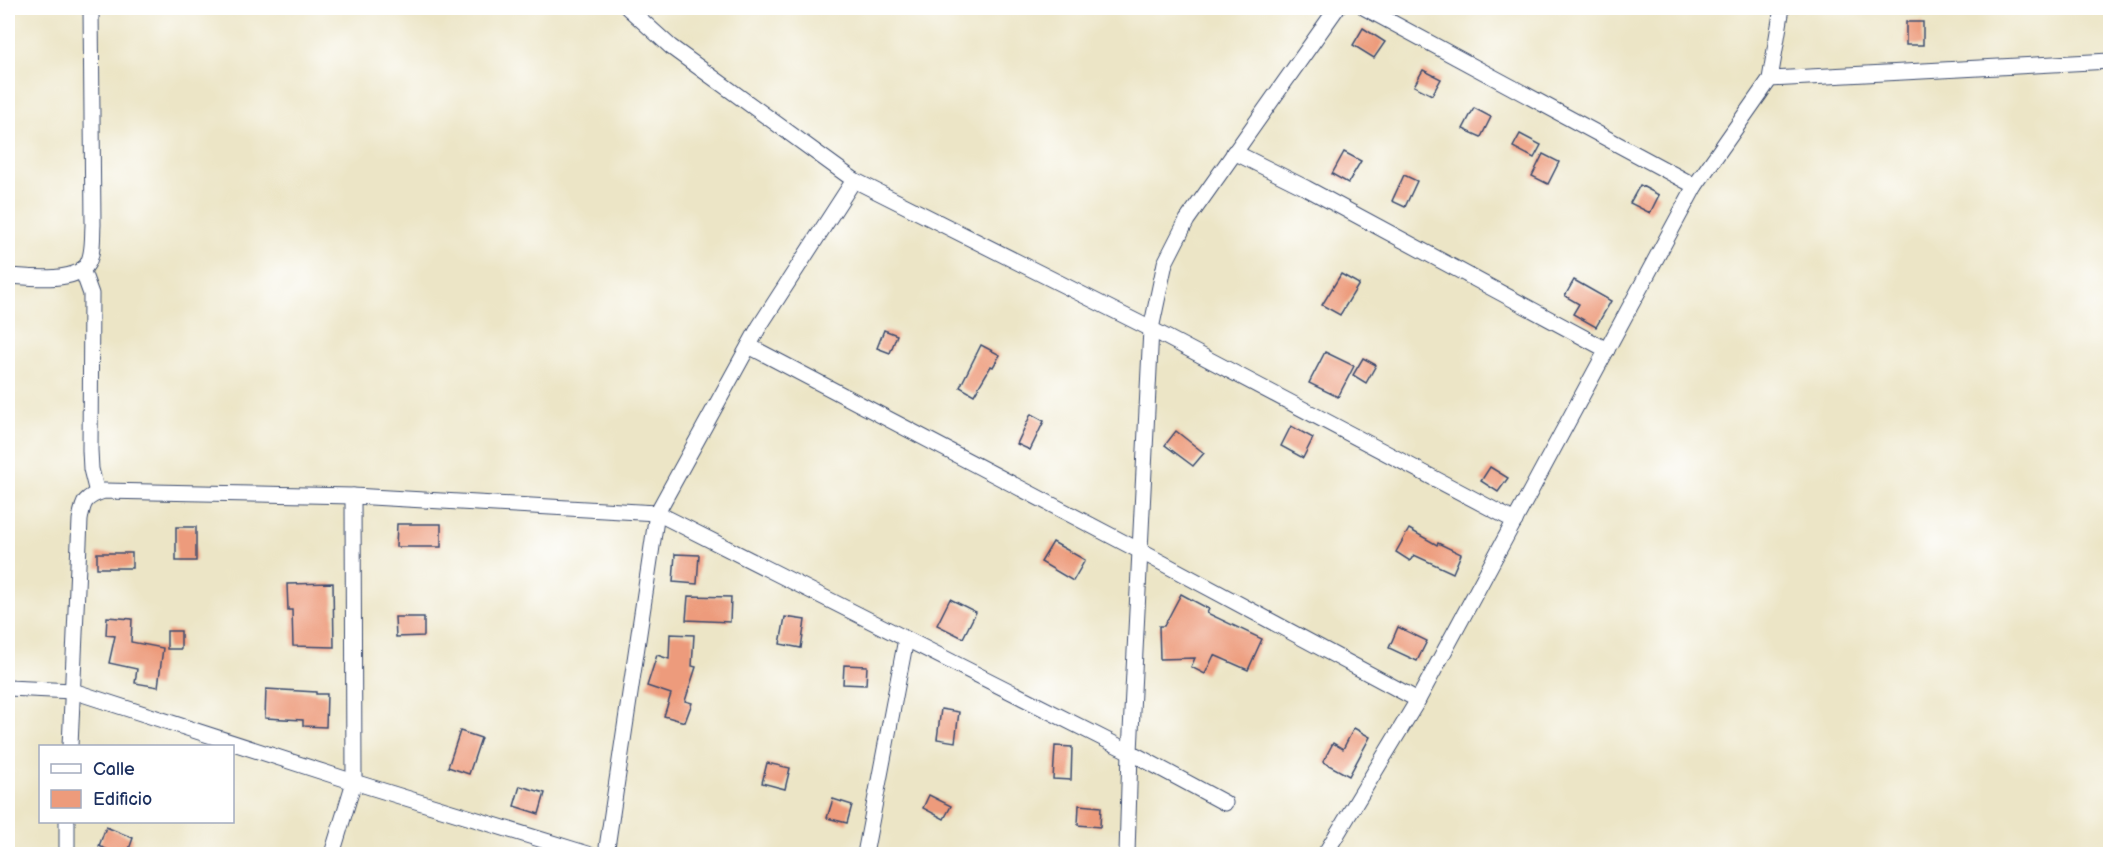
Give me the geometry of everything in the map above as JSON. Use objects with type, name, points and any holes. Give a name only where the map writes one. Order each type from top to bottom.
[{"type":"street","points":[[8,276],[61,278],[86,266],[91,252],[93,225],[92,8]]},
{"type":"street","points":[[628,8],[671,47],[855,180],[1151,329],[1515,521]]},
{"type":"street","points":[[1127,855],[1151,329],[1165,263],[1187,220],[1337,8]]},
{"type":"street","points":[[1365,8],[1695,186]]},
{"type":"street","points":[[1325,855],[1418,700],[1695,186],[1770,79],[1782,8]]},
{"type":"street","points":[[1770,79],[2110,61]]},
{"type":"street","points":[[1234,152],[1306,188],[1606,350]]},
{"type":"street","points":[[606,855],[657,513],[749,346],[855,180]]},
{"type":"street","points":[[82,269],[91,294],[90,450],[91,469],[97,493]]},
{"type":"street","points":[[749,346],[1418,700]]},
{"type":"street","points":[[70,745],[80,520],[82,505],[90,496],[104,491],[353,496],[657,513],[1130,752],[1225,803]]},
{"type":"street","points":[[332,855],[354,782],[353,496]]},
{"type":"street","points":[[865,855],[906,639]]},
{"type":"street","points":[[8,688],[73,691],[588,855]]},
{"type":"street","points":[[67,823],[67,855]]},
{"type":"building","points":[[1906,22],[1923,22],[1923,45],[1906,45]]},
{"type":"building","points":[[1363,28],[1385,42],[1374,58],[1353,45]]},
{"type":"building","points":[[1423,70],[1441,79],[1432,95],[1414,86]]},
{"type":"building","points":[[1474,108],[1491,117],[1481,137],[1463,129]]},
{"type":"building","points":[[1520,134],[1541,145],[1534,158],[1513,147]]},
{"type":"building","points":[[1344,152],[1361,161],[1348,183],[1332,174]]},
{"type":"building","points":[[1543,154],[1559,162],[1548,184],[1532,176]]},
{"type":"building","points":[[1404,175],[1417,181],[1405,207],[1392,201]]},
{"type":"building","points":[[1640,185],[1659,195],[1650,213],[1630,203]]},
{"type":"building","points":[[1341,274],[1359,284],[1340,315],[1322,305]]},
{"type":"building","points":[[1574,280],[1611,301],[1596,327],[1573,314],[1579,304],[1565,296]]},
{"type":"building","points":[[884,330],[897,335],[890,353],[877,348]]},
{"type":"building","points":[[981,345],[1000,355],[974,395],[960,387]]},
{"type":"building","points":[[1325,352],[1354,366],[1338,397],[1309,383]]},
{"type":"building","points":[[1363,358],[1376,365],[1366,383],[1353,375]]},
{"type":"building","points":[[1031,414],[1044,421],[1030,450],[1017,444]]},
{"type":"building","points":[[1291,426],[1313,438],[1303,458],[1281,446]]},
{"type":"building","points":[[1176,431],[1204,453],[1193,466],[1165,445]]},
{"type":"building","points":[[1490,467],[1508,478],[1498,492],[1481,481]]},
{"type":"building","points":[[397,524],[441,524],[441,547],[396,547]]},
{"type":"building","points":[[176,527],[196,527],[196,561],[176,561]]},
{"type":"building","points":[[1409,529],[1437,545],[1438,543],[1461,554],[1453,573],[1414,555],[1410,561],[1396,552]]},
{"type":"building","points":[[1053,542],[1085,560],[1073,581],[1041,562]]},
{"type":"building","points":[[97,553],[132,553],[132,568],[97,568]]},
{"type":"building","points":[[675,554],[699,555],[697,584],[673,582]]},
{"type":"building","points":[[333,583],[334,647],[293,646],[292,610],[288,610],[287,584]]},
{"type":"building","points":[[1181,594],[1209,609],[1207,613],[1262,639],[1248,670],[1214,655],[1205,674],[1191,667],[1195,658],[1160,659],[1159,626],[1164,626]]},
{"type":"building","points":[[688,596],[731,597],[730,622],[686,620]]},
{"type":"building","points":[[950,599],[976,612],[963,638],[937,625]]},
{"type":"building","points":[[107,617],[132,619],[131,642],[163,648],[158,687],[135,683],[137,669],[109,663],[115,636],[106,635]]},
{"type":"building","points":[[395,617],[424,617],[424,636],[396,637]]},
{"type":"building","points":[[785,617],[805,620],[801,648],[780,644]]},
{"type":"building","points":[[1398,627],[1427,641],[1417,661],[1389,648]]},
{"type":"building","points":[[167,631],[181,631],[181,649],[167,649]]},
{"type":"building","points":[[670,634],[694,635],[692,666],[696,667],[685,701],[692,703],[685,722],[664,716],[671,694],[647,686],[657,655],[669,659]]},
{"type":"building","points":[[844,665],[867,666],[866,685],[843,684]]},
{"type":"building","points":[[266,689],[327,694],[326,727],[303,726],[303,720],[265,718]]},
{"type":"building","points":[[941,709],[959,712],[955,742],[937,739]]},
{"type":"building","points":[[1354,728],[1370,737],[1349,776],[1323,762],[1333,743],[1343,749]]},
{"type":"building","points":[[460,731],[481,738],[469,774],[448,767]]},
{"type":"building","points":[[1055,746],[1072,747],[1071,780],[1053,779]]},
{"type":"building","points":[[767,763],[790,768],[785,789],[762,783]]},
{"type":"building","points":[[520,786],[545,793],[539,814],[514,806]]},
{"type":"building","points":[[929,795],[951,806],[944,819],[923,808]]},
{"type":"building","points":[[833,799],[852,805],[847,823],[827,818]]},
{"type":"building","points":[[1079,805],[1101,807],[1100,827],[1078,825]]},
{"type":"building","points":[[106,827],[133,838],[127,855],[120,855],[99,846]]}]
